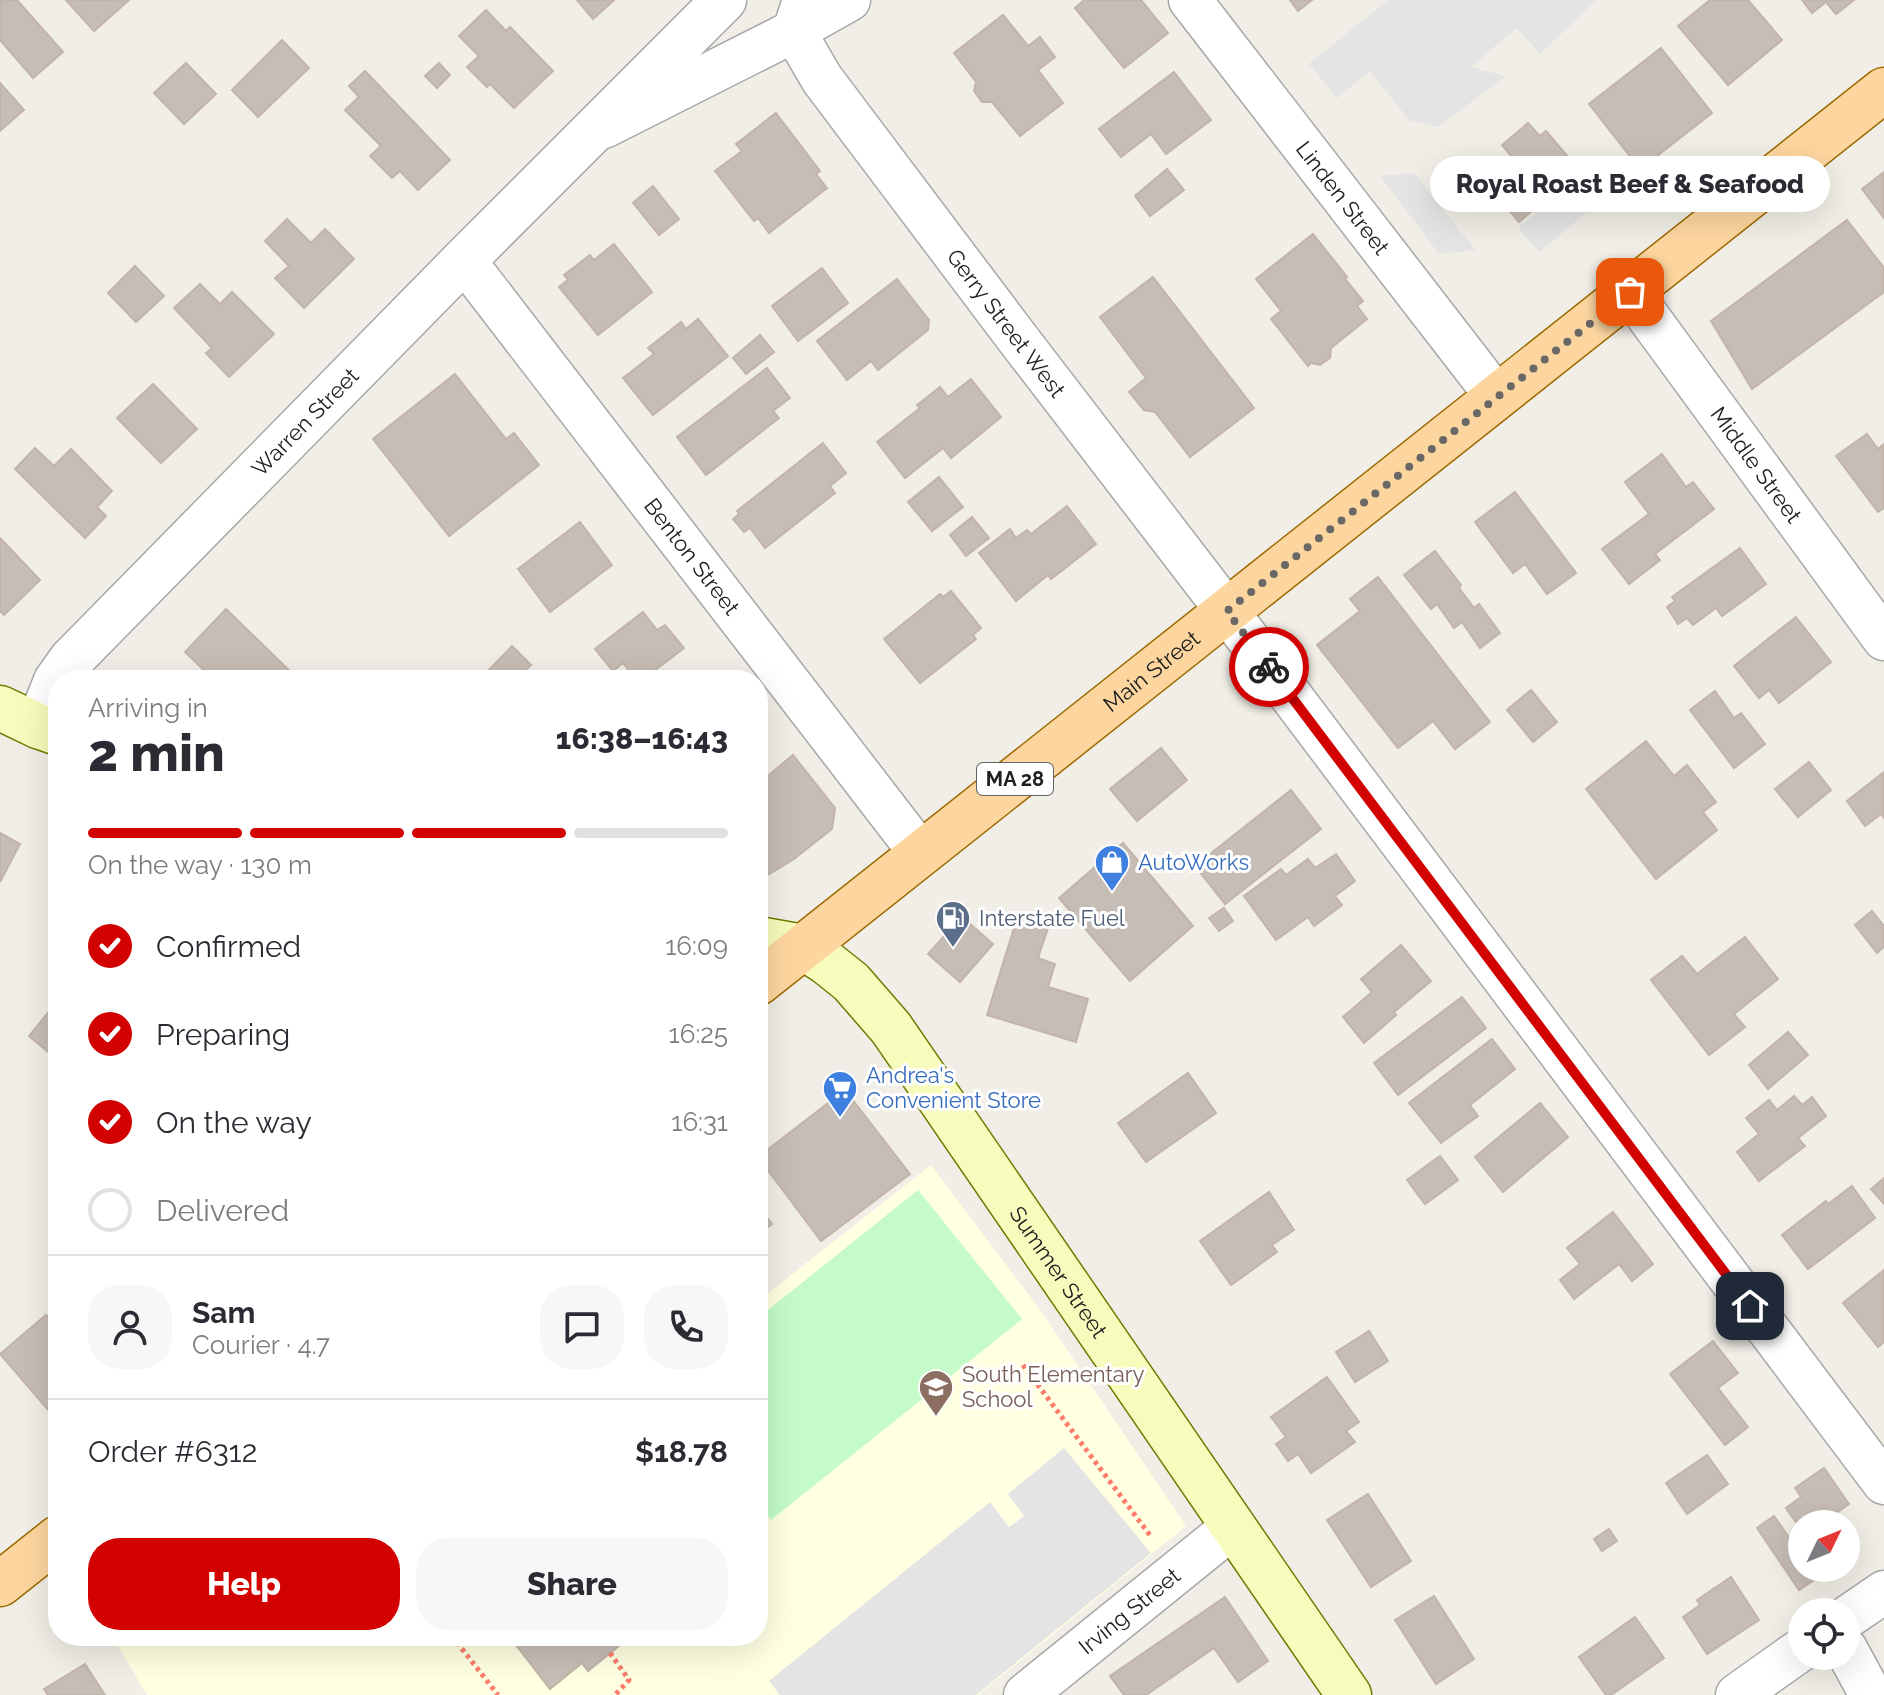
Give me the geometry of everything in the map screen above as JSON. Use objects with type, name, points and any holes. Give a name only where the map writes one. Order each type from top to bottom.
[{"type":"main road","name":"Main Street","points":[[768,975],[1884,90]]},
{"type":"main road","points":[[768,941],[803,947]]},
{"type":"main road","name":"Summer Street","points":[[803,947],[851,982],[891,1028],[1349,1695]]},
{"type":"main road","points":[[0,1584],[48,1546]]},
{"type":"street","name":"Warren Street","points":[[64,670],[464,260],[724,0]]},
{"type":"street","name":"Warren Street","points":[[592,133],[799,15],[849,0]]},
{"type":"street","name":"Linden Street","points":[[1190,0],[1497,397]]},
{"type":"street","name":"Gerry Street West","points":[[799,15],[822,79],[1884,1483]]},
{"type":"street","name":"Benton Street","points":[[464,260],[921,854]]},
{"type":"street","name":"Middle Street","points":[[1630,292],[1884,639]]},
{"type":"street","name":"Warren Street","points":[[32,722],[48,695]]},
{"type":"street","name":"Irving Street","points":[[1025,1695],[1234,1526]]},
{"type":"street","points":[[1860,1608],[1884,1592]]},
{"type":"street","points":[[1737,1695],[1788,1659]]},
{"type":"street","points":[[1857,1670],[1871,1695]]},
{"type":"path","points":[[1023,1365],[1178,1572]]},
{"type":"path","points":[[460,1646],[498,1695]]},
{"type":"path","points":[[610,1653],[629,1680],[615,1695]]},
{"type":"shaded area","points":[[1388,0],[1596,0],[1540,54],[1517,28],[1470,67],[1506,76],[1438,127],[1409,120],[1370,71],[1337,98],[1309,64]]},
{"type":"shaded area","points":[[1414,173],[1475,250],[1439,254],[1380,176]]},
{"type":"shaded area","points":[[1583,174],[1603,199],[1539,252],[1518,228]]},
{"type":"shaded area","name":"South Elementary School","points":[[931,1165],[1041,1311],[1186,1526],[978,1695],[147,1695],[118,1646],[768,1646],[768,1293]]},
{"type":"shaded area","points":[[1064,1448],[1151,1553],[976,1695],[780,1695],[769,1681],[990,1502],[1009,1527],[1024,1516],[1008,1494]]},
{"type":"green space","points":[[918,1190],[1022,1319],[771,1520],[768,1516],[768,1310]]},
{"type":"building","points":[[1,0],[17,0],[63,52],[33,78],[0,40]]},
{"type":"building","points":[[66,0],[129,0],[94,31]]},
{"type":"building","points":[[577,0],[614,0],[593,19]]},
{"type":"building","points":[[1084,0],[1141,0],[1168,33],[1124,68],[1075,8]]},
{"type":"building","points":[[1290,0],[1312,0],[1298,11]]},
{"type":"building","points":[[1710,0],[1748,0],[1782,40],[1728,85],[1678,26]]},
{"type":"building","points":[[1802,0],[1854,0],[1836,14],[1826,2],[1812,13]]},
{"type":"building","points":[[486,10],[506,31],[510,27],[553,71],[514,108],[467,67],[479,56],[459,36]]},
{"type":"building","points":[[1003,15],[1028,46],[1040,37],[1055,57],[1038,70],[1063,103],[1020,136],[992,102],[982,102],[974,91],[976,82],[954,53]]},
{"type":"building","points":[[282,40],[309,68],[258,117],[232,90]]},
{"type":"building","points":[[1661,48],[1712,113],[1640,169],[1589,104]]},
{"type":"building","points":[[186,63],[216,94],[184,124],[154,93]]},
{"type":"building","points":[[439,63],[450,75],[437,88],[425,76]]},
{"type":"building","points":[[365,71],[450,160],[418,190],[400,171],[392,178],[370,156],[381,146],[345,110],[359,97],[349,86]]},
{"type":"building","points":[[1174,72],[1211,120],[1166,154],[1151,134],[1121,157],[1099,129]]},
{"type":"building","points":[[0,83],[24,110],[0,131]]},
{"type":"building","points":[[776,113],[820,171],[816,174],[827,188],[769,233],[758,218],[754,221],[715,171],[742,151],[736,144]]},
{"type":"building","points":[[1528,123],[1540,136],[1546,131],[1580,171],[1519,222],[1484,180],[1512,157],[1502,145]]},
{"type":"building","points":[[1167,169],[1184,190],[1150,216],[1135,196]]},
{"type":"building","points":[[1884,172],[1884,218],[1862,189]]},
{"type":"building","points":[[653,186],[679,219],[659,235],[633,203]]},
{"type":"building","points":[[287,219],[311,243],[325,229],[354,259],[304,308],[275,278],[289,266],[265,241]]},
{"type":"building","points":[[1847,220],[1884,268],[1884,292],[1752,389],[1711,321]]},
{"type":"building","points":[[1313,234],[1363,301],[1357,306],[1367,319],[1331,348],[1330,358],[1320,365],[1311,363],[1308,366],[1271,319],[1281,311],[1256,279]]},
{"type":"building","points":[[614,244],[652,292],[598,335],[559,287],[568,280],[564,275],[590,255],[594,260]]},
{"type":"building","points":[[135,266],[164,296],[136,322],[108,293]]},
{"type":"building","points":[[822,268],[848,303],[798,341],[772,306]]},
{"type":"building","points":[[1153,277],[1254,408],[1190,457],[1155,412],[1144,410],[1129,392],[1146,378],[1100,317]]},
{"type":"building","points":[[897,279],[929,320],[928,330],[878,370],[871,361],[847,380],[817,341]]},
{"type":"building","points":[[200,284],[220,304],[232,292],[274,334],[229,377],[206,353],[212,348],[174,308]]},
{"type":"building","points":[[698,319],[728,356],[653,415],[623,378],[654,354],[648,348],[681,322],[686,329]]},
{"type":"building","points":[[760,335],[774,352],[746,374],[733,358]]},
{"type":"building","points":[[767,368],[790,398],[773,411],[779,418],[706,475],[677,437]]},
{"type":"building","points":[[455,374],[506,439],[514,433],[539,465],[449,536],[373,439]]},
{"type":"building","points":[[971,379],[1001,417],[951,458],[943,448],[905,478],[877,442],[920,408],[917,405],[940,387],[948,397]]},
{"type":"building","points":[[153,384],[197,429],[161,463],[117,418]]},
{"type":"building","points":[[1867,434],[1878,449],[1884,444],[1884,508],[1878,512],[1836,456]]},
{"type":"building","points":[[823,443],[846,473],[830,486],[835,493],[765,548],[750,528],[744,532],[733,519],[739,514],[737,511]]},
{"type":"building","points":[[35,448],[54,466],[71,449],[112,491],[97,507],[106,516],[85,538],[15,469]]},
{"type":"building","points":[[1662,454],[1686,487],[1693,482],[1714,509],[1655,554],[1660,560],[1629,584],[1602,549],[1649,514],[1625,482]]},
{"type":"building","points":[[939,477],[963,507],[932,531],[908,502]]},
{"type":"building","points":[[1515,492],[1576,573],[1547,594],[1525,564],[1513,573],[1475,522]]},
{"type":"building","points":[[1067,506],[1096,544],[1051,579],[1048,575],[1016,601],[979,553],[1010,529],[1016,538],[1027,530],[1031,534]]},
{"type":"building","points":[[972,517],[989,538],[966,556],[950,535]]},
{"type":"building","points":[[580,522],[612,565],[550,612],[518,569]]},
{"type":"building","points":[[0,538],[40,580],[4,615],[0,611]]},
{"type":"building","points":[[1740,548],[1766,584],[1722,616],[1716,608],[1693,625],[1687,618],[1678,624],[1667,607],[1675,601],[1672,597]]},
{"type":"building","points":[[1435,551],[1474,608],[1479,604],[1500,633],[1480,648],[1462,622],[1454,628],[1437,604],[1431,609],[1404,575]]},
{"type":"building","points":[[1378,577],[1490,722],[1455,749],[1433,721],[1398,748],[1317,645],[1360,611],[1350,599]]},
{"type":"building","points":[[951,591],[981,628],[973,635],[976,639],[920,683],[884,639],[940,594],[943,597]]},
{"type":"building","points":[[226,609],[289,670],[204,670],[185,652]]},
{"type":"building","points":[[643,612],[657,630],[665,625],[684,648],[655,670],[629,670],[623,663],[612,670],[595,649]]},
{"type":"building","points":[[1796,617],[1831,662],[1779,703],[1769,690],[1759,698],[1734,666]]},
{"type":"building","points":[[512,646],[531,665],[526,670],[489,670]]},
{"type":"building","points":[[1531,690],[1557,722],[1533,742],[1507,710]]},
{"type":"building","points":[[1715,691],[1734,718],[1741,713],[1765,744],[1734,768],[1690,710]]},
{"type":"building","points":[[1646,741],[1674,776],[1687,765],[1716,802],[1703,812],[1717,830],[1656,879],[1586,789]]},
{"type":"building","points":[[1161,748],[1187,780],[1137,821],[1110,789]]},
{"type":"building","points":[[793,755],[835,808],[832,829],[794,859],[768,874],[768,776]]},
{"type":"building","points":[[1809,762],[1831,790],[1798,817],[1775,789]]},
{"type":"building","points":[[1884,772],[1884,818],[1881,814],[1865,826],[1847,801]]},
{"type":"building","points":[[1291,790],[1321,829],[1225,904],[1195,866]]},
{"type":"building","points":[[0,833],[20,844],[0,882]]},
{"type":"building","points":[[1123,843],[1193,926],[1130,981],[1059,898]]},
{"type":"building","points":[[1336,854],[1355,881],[1335,896],[1342,905],[1314,926],[1308,917],[1276,940],[1244,896],[1281,869],[1286,875],[1308,859],[1315,868]]},
{"type":"building","points":[[1224,908],[1233,921],[1219,931],[1209,918]]},
{"type":"building","points":[[1872,911],[1884,926],[1884,947],[1877,953],[1855,925]]},
{"type":"building","points":[[1018,915],[1049,925],[1038,958],[1055,964],[1048,987],[1088,999],[1076,1042],[987,1015]]},
{"type":"building","points":[[962,917],[993,944],[960,982],[928,954]]},
{"type":"building","points":[[1745,937],[1778,979],[1734,1014],[1745,1027],[1709,1055],[1651,980],[1682,956],[1697,974]]},
{"type":"building","points":[[1401,945],[1431,981],[1364,1043],[1343,1017],[1372,992],[1361,979]]},
{"type":"building","points":[[1462,997],[1486,1028],[1398,1095],[1374,1063]]},
{"type":"building","points":[[48,1013],[48,1052],[29,1036]]},
{"type":"building","points":[[1788,1032],[1808,1055],[1768,1089],[1749,1065]]},
{"type":"building","points":[[1492,1039],[1515,1069],[1470,1105],[1478,1116],[1441,1143],[1409,1103]]},
{"type":"building","points":[[1188,1073],[1216,1113],[1146,1162],[1118,1123]]},
{"type":"building","points":[[845,1090],[910,1174],[821,1241],[768,1170],[768,1149]]},
{"type":"building","points":[[1794,1096],[1802,1105],[1812,1097],[1826,1116],[1798,1138],[1805,1146],[1759,1181],[1737,1152],[1759,1134],[1746,1118],[1769,1100],[1777,1110]]},
{"type":"building","points":[[1540,1103],[1568,1137],[1503,1192],[1475,1157]]},
{"type":"building","points":[[1440,1156],[1458,1180],[1425,1204],[1407,1180]]},
{"type":"building","points":[[1884,1178],[1884,1204],[1871,1189]]},
{"type":"building","points":[[1852,1186],[1875,1218],[1808,1269],[1782,1235],[1826,1201],[1828,1204]]},
{"type":"building","points":[[1269,1192],[1294,1230],[1272,1245],[1277,1252],[1231,1285],[1200,1241]]},
{"type":"building","points":[[1613,1212],[1653,1264],[1632,1281],[1619,1264],[1574,1299],[1560,1280],[1580,1264],[1567,1248]]},
{"type":"building","points":[[1884,1270],[1884,1342],[1878,1347],[1843,1303]]},
{"type":"building","points":[[46,1315],[48,1410],[0,1354]]},
{"type":"building","points":[[1369,1331],[1388,1361],[1355,1382],[1336,1352]]},
{"type":"building","points":[[1713,1341],[1738,1373],[1718,1388],[1748,1427],[1725,1445],[1670,1374]]},
{"type":"building","points":[[1327,1377],[1359,1422],[1346,1431],[1355,1442],[1311,1473],[1298,1454],[1288,1461],[1276,1444],[1286,1437],[1271,1417]]},
{"type":"building","points":[[1707,1455],[1728,1484],[1687,1514],[1666,1483]]},
{"type":"building","points":[[1824,1468],[1849,1504],[1840,1510],[1788,1511],[1786,1508],[1801,1497],[1795,1488]]},
{"type":"building","points":[[1368,1494],[1411,1561],[1371,1587],[1327,1520]]},
{"type":"building","points":[[1774,1516],[1788,1536],[1788,1574],[1757,1528]]},
{"type":"building","points":[[1609,1529],[1617,1541],[1602,1551],[1594,1539]]},
{"type":"building","points":[[1731,1577],[1759,1620],[1707,1654],[1683,1617],[1700,1605],[1697,1600]]},
{"type":"building","points":[[1794,1582],[1811,1582],[1799,1590]]},
{"type":"building","points":[[1434,1596],[1474,1659],[1436,1684],[1395,1620]]},
{"type":"building","points":[[1225,1597],[1268,1661],[1238,1682],[1214,1648],[1146,1695],[1124,1695],[1110,1676]]},
{"type":"building","points":[[1635,1617],[1664,1658],[1611,1695],[1606,1695],[1579,1657]]},
{"type":"building","points":[[517,1646],[619,1646],[588,1671],[582,1663],[550,1689]]},
{"type":"building","points":[[85,1664],[105,1695],[48,1695],[44,1689]]},
{"type":"way so far","points":[[1269,667],[1227,611],[1630,292]]},
{"type":"place","name":"Royal Roast Beef & Seafood","points":[[1630,292]]},
{"type":"place","name":"AutoWorks","points":[[1112,893]]},
{"type":"place","name":"Interstate Fuel","points":[[953,949]]},
{"type":"place","name":"Andrea's Convenient Store","points":[[840,1119]]},
{"type":"place","name":"South Elementary School","points":[[936,1418]]},
{"type":"route","points":[[1269,667],[1750,1306]]}]
